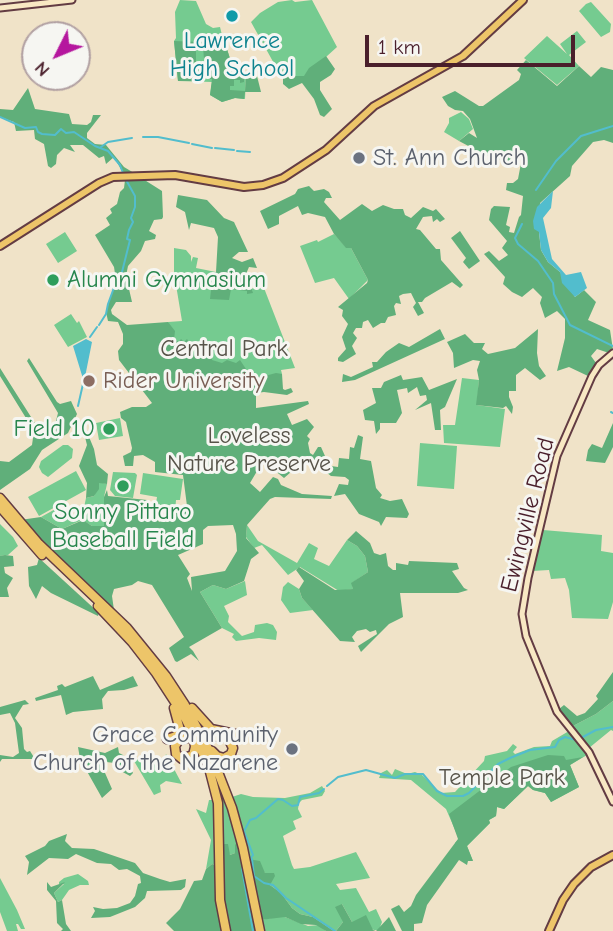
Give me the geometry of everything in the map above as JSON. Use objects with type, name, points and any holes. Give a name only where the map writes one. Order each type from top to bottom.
[{"type":"highway","points":[[0,498],[39,544],[127,628],[205,724],[218,732],[235,734]]},
{"type":"highway","points":[[0,507],[33,546],[122,631],[141,653],[184,716],[206,760],[216,790],[220,900],[226,931]]},
{"type":"highway","points":[[166,676],[216,755],[222,758],[230,755],[233,748],[231,741],[213,736]]},
{"type":"highway","points":[[167,739],[176,736],[180,729],[170,695]]},
{"type":"highway","points":[[184,716],[195,747],[192,756],[182,759],[177,756],[174,747],[178,741],[188,738]]},
{"type":"highway","points":[[195,723],[232,808],[260,931]]},
{"type":"main road","points":[[0,8],[72,0]]},
{"type":"main road","points":[[0,246],[100,182],[124,177],[181,176],[238,187],[263,185],[283,178],[326,150],[374,106],[461,57],[523,0]]},
{"type":"main road","name":"Ewingville Road","points":[[613,354],[599,365],[592,376],[556,459],[522,609],[524,631],[557,712],[580,739],[613,802]]},
{"type":"main road","points":[[549,931],[574,883],[590,867],[613,855]]},
{"type":"green space","points":[[180,0],[196,1],[206,24],[213,28],[220,27],[223,39],[221,41],[197,42],[225,43],[235,74],[246,76],[245,99],[235,98],[222,102],[210,95],[212,82],[178,81],[174,41],[175,12]]},
{"type":"green space","points":[[312,0],[337,47],[305,76],[281,76],[251,22],[278,2]]},
{"type":"green space","points":[[591,2],[611,24],[610,32],[601,37],[579,11]]},
{"type":"green space","points":[[577,31],[586,42],[569,55],[579,66],[557,85],[524,58],[547,36],[567,54],[560,44]]},
{"type":"green space","points":[[174,41],[225,43],[235,74],[244,75],[244,82],[234,80],[234,86],[230,86],[230,90],[245,91],[246,76],[256,72],[261,92],[245,92],[244,99],[235,98],[222,102],[210,95],[212,79],[208,79],[209,66],[204,59],[203,47],[196,51],[196,62],[186,63],[187,70],[197,72],[197,81],[178,81]]},
{"type":"green space","points":[[326,56],[335,69],[320,82],[320,90],[332,109],[324,117],[320,115],[314,99],[302,83],[289,89],[283,84],[283,76],[304,76],[309,68]]},
{"type":"green space","points":[[526,60],[557,86],[579,66],[591,77],[601,67],[613,70],[613,143],[604,140],[593,142],[572,166],[570,176],[540,203],[541,250],[548,262],[560,272],[575,297],[584,290],[596,302],[588,320],[610,330],[613,350],[609,353],[597,349],[591,356],[596,363],[588,376],[569,367],[557,371],[565,338],[565,319],[557,311],[545,318],[540,303],[542,297],[533,288],[522,297],[512,292],[503,284],[505,277],[484,254],[489,251],[499,261],[508,255],[502,248],[507,241],[489,220],[494,206],[510,207],[506,225],[510,227],[509,232],[514,233],[521,215],[523,196],[506,190],[507,183],[518,179],[522,158],[519,157],[509,164],[506,163],[508,152],[504,152],[499,160],[491,155],[480,157],[473,152],[474,149],[459,141],[469,133],[477,138],[470,119],[463,111],[448,106],[442,97],[455,91],[483,106],[519,80],[521,74],[517,70]]},
{"type":"green space","points":[[26,91],[29,91],[35,109],[69,114],[72,124],[87,125],[93,115],[101,115],[87,133],[87,138],[95,144],[106,145],[124,167],[134,173],[123,173],[114,157],[106,164],[104,156],[99,158],[83,145],[70,145],[75,152],[64,148],[51,168],[48,166],[44,144],[35,139],[34,130],[16,131],[14,122],[0,117],[0,109],[13,110]]},
{"type":"green space","points":[[461,112],[469,119],[473,129],[459,141],[444,132],[449,118]]},
{"type":"green space","name":"Loveless Nature Preserve","points":[[143,179],[162,191],[163,217],[154,220],[149,231],[156,235],[155,239],[145,241],[141,251],[128,266],[126,276],[132,302],[116,302],[111,310],[112,314],[127,325],[168,322],[175,331],[174,340],[179,342],[181,339],[184,342],[187,339],[190,344],[187,353],[196,355],[208,346],[206,352],[212,356],[212,360],[236,363],[240,360],[248,372],[261,377],[282,374],[283,389],[291,388],[293,392],[287,395],[256,393],[256,408],[308,401],[309,404],[287,414],[292,425],[307,419],[314,427],[307,436],[310,439],[310,453],[313,455],[318,447],[321,447],[325,456],[319,459],[324,465],[338,467],[339,458],[349,459],[350,447],[354,448],[358,435],[363,437],[360,459],[371,461],[376,488],[382,495],[380,498],[390,501],[402,499],[409,514],[407,518],[386,517],[381,526],[379,522],[359,514],[345,494],[334,496],[339,484],[348,485],[349,480],[345,477],[331,476],[312,461],[309,465],[304,463],[301,467],[298,466],[284,478],[263,461],[250,483],[260,492],[273,477],[278,479],[281,485],[302,494],[332,496],[331,499],[275,497],[270,499],[247,525],[246,538],[259,553],[251,559],[244,581],[226,589],[213,585],[200,592],[222,628],[189,647],[199,661],[191,654],[175,661],[169,648],[184,637],[152,585],[138,581],[114,589],[114,610],[20,520],[41,517],[62,529],[83,520],[92,526],[104,526],[104,497],[107,490],[108,496],[147,500],[159,522],[187,506],[183,475],[155,472],[155,462],[143,455],[134,456],[133,466],[125,466],[123,456],[131,452],[132,448],[126,422],[121,418],[120,412],[132,407],[146,407],[152,403],[119,360],[118,351],[123,344],[123,334],[118,322],[108,321],[106,312],[116,280],[114,267],[95,235],[110,225],[106,218],[112,213],[110,209],[117,204],[125,180]],"holes":[[[233,525],[237,551],[225,571],[191,577],[192,591],[187,578],[190,574],[178,555],[203,544],[203,530],[208,526]]]},
{"type":"green space","points":[[309,186],[314,191],[324,189],[329,192],[332,198],[326,198],[324,202],[340,220],[362,204],[372,211],[383,205],[403,209],[405,215],[411,218],[423,207],[433,211],[436,209],[445,219],[433,222],[432,216],[423,217],[416,229],[420,230],[436,249],[440,249],[441,260],[463,285],[460,288],[452,282],[418,302],[424,313],[418,316],[413,307],[416,303],[411,293],[399,296],[401,304],[396,303],[394,306],[396,315],[388,317],[385,323],[373,328],[368,320],[363,322],[362,328],[356,328],[353,333],[357,338],[352,346],[356,354],[343,362],[338,361],[346,349],[342,337],[348,324],[342,316],[343,310],[338,307],[368,280],[351,248],[346,248],[334,234],[325,217],[308,213],[302,215],[298,206],[279,216],[279,224],[268,229],[260,211],[295,194],[298,189]]},
{"type":"green space","points":[[178,195],[207,200],[224,218],[234,222],[248,252],[239,252],[232,258],[242,262],[253,258],[257,268],[249,267],[246,274],[253,293],[231,289],[229,300],[210,299],[216,272],[218,237],[214,228],[191,223],[189,230],[185,212],[176,207]]},
{"type":"green space","points":[[460,231],[480,261],[469,269],[463,262],[466,258],[451,238]]},
{"type":"green space","points":[[65,232],[77,251],[58,263],[46,244]]},
{"type":"green space","points":[[334,234],[346,247],[351,248],[368,280],[349,299],[334,278],[315,283],[300,246],[317,240],[318,242]]},
{"type":"green space","name":"Central Park","points":[[174,248],[186,250],[191,256],[191,262],[193,257],[198,258],[196,268],[216,272],[212,281],[230,289],[264,288],[295,368],[281,370],[282,374],[188,408],[168,322],[182,321],[174,284]]},
{"type":"green space","points":[[71,314],[77,323],[79,321],[87,337],[68,347],[54,325]]},
{"type":"green space","points":[[440,329],[445,339],[355,380],[342,382],[343,374],[351,377],[373,367],[372,362],[377,362],[399,343],[409,347]]},
{"type":"green space","points":[[538,329],[539,366],[546,376],[540,380],[525,368],[516,375],[516,391],[509,391],[512,414],[506,406],[476,405],[479,380],[477,370],[480,361],[473,360],[454,368],[453,353],[447,342],[465,334],[474,343],[485,343],[482,349],[488,354],[515,348]]},
{"type":"green space","points":[[29,358],[57,402],[60,404],[71,401],[77,414],[68,433],[42,450],[30,469],[0,490],[0,461],[9,462],[32,445],[34,431],[0,376],[0,368],[38,428],[54,429],[58,413],[27,361]]},
{"type":"green space","points":[[401,375],[403,380],[422,377],[429,390],[457,379],[445,407],[440,410],[441,430],[435,430],[431,403],[415,410],[427,400],[426,395],[420,396],[417,387],[408,393],[407,388],[397,390],[402,413],[396,423],[380,423],[376,434],[374,421],[365,420],[363,410],[376,403],[372,388],[381,388],[384,382]]},
{"type":"green space","points":[[462,378],[479,380],[477,405],[505,409],[500,447],[444,443],[443,425],[455,425]]},
{"type":"green space","name":"Field 10","points":[[120,418],[123,436],[99,440],[96,423]]},
{"type":"green space","points":[[613,423],[613,447],[605,463],[586,461],[592,444],[602,448]]},
{"type":"green space","points":[[87,432],[97,465],[108,474],[107,484],[99,483],[99,489],[94,496],[86,498],[87,483],[79,466],[87,445]]},
{"type":"green space","points":[[420,443],[457,446],[454,489],[417,486]]},
{"type":"green space","points":[[63,445],[73,449],[72,458],[48,477],[39,467],[41,461]]},
{"type":"green space","points":[[76,471],[86,490],[39,516],[28,497]]},
{"type":"green space","name":"Sonny Pittaro Baseball Field","points":[[113,472],[137,475],[133,498],[115,496],[110,490]]},
{"type":"green space","points":[[143,473],[183,479],[175,512],[155,509],[157,497],[140,494]]},
{"type":"green space","points":[[99,482],[107,484],[104,526],[92,526],[82,520],[62,529],[41,517],[59,507],[67,515],[80,520],[86,498],[94,496]]},
{"type":"green space","points":[[0,524],[18,546],[8,555],[0,556]]},
{"type":"green space","points":[[247,525],[258,541],[297,563],[309,543],[318,548],[314,559],[329,566],[347,540],[357,546],[365,556],[368,572],[352,583],[353,589],[339,591],[300,567],[288,575],[262,545],[254,548],[246,537]]},
{"type":"green space","points":[[543,530],[602,535],[601,551],[613,553],[613,602],[608,619],[572,618],[565,578],[551,579],[549,570],[532,571]]},
{"type":"green space","points":[[356,531],[370,543],[374,553],[386,553],[388,566],[393,570],[396,570],[396,563],[408,565],[409,561],[457,563],[459,569],[452,571],[468,590],[458,593],[400,593],[403,617],[389,624],[361,652],[358,646],[377,634],[376,630],[357,631],[352,637],[355,642],[340,641],[302,598],[299,589],[304,581],[296,570],[299,567],[335,590],[353,589],[351,583],[368,572],[365,556],[357,546],[347,540]]},
{"type":"green space","points":[[0,556],[13,556],[14,566],[4,567],[5,573],[13,578],[7,588],[9,597],[0,597]]},
{"type":"green space","points":[[39,558],[99,613],[98,616],[42,586],[36,599],[29,586],[28,567],[37,565]]},
{"type":"green space","points":[[245,581],[247,595],[224,606],[229,616],[228,622],[242,636],[254,632],[255,625],[273,625],[277,632],[276,640],[259,638],[236,641],[232,637],[234,634],[222,628],[200,592],[213,585],[226,589]]},
{"type":"green space","points":[[288,582],[299,589],[302,598],[313,610],[290,613],[281,600],[283,587]]},
{"type":"green space","points":[[613,672],[613,701],[573,726],[559,709],[564,705],[577,716],[585,713],[598,699],[596,696]]},
{"type":"green space","points":[[93,676],[100,690],[133,676],[138,686],[108,691],[102,699],[103,709],[66,715],[61,695],[36,701],[35,698],[58,690],[57,686],[62,684],[65,687]]},
{"type":"green space","points":[[25,700],[29,704],[23,705],[15,718],[22,728],[24,749],[30,751],[35,759],[2,759],[0,762],[0,755],[13,757],[19,753],[15,723],[10,713],[0,715],[0,707]]},
{"type":"green space","points":[[613,701],[613,731],[589,748],[573,726]]},
{"type":"green space","name":"Temple Park","points":[[569,731],[587,755],[570,765],[579,787],[551,802],[545,793],[528,786],[504,809],[497,807],[496,816],[489,820],[490,823],[467,846],[473,861],[455,843],[459,839],[446,809],[411,780],[379,778],[381,773],[387,770],[392,775],[395,769],[407,774],[415,772],[441,793],[455,792],[484,761],[485,756],[507,751],[513,744],[517,747],[513,752],[515,754],[534,747],[550,746],[552,741]]},
{"type":"green space","points":[[78,747],[105,753],[118,747],[119,753],[123,755],[133,773],[130,776],[119,770],[115,763],[106,762],[102,766],[112,789],[102,798],[80,759]]},
{"type":"green space","points":[[166,754],[182,784],[166,781],[160,785],[161,792],[154,795],[134,761],[141,758],[164,761]]},
{"type":"green space","points":[[548,755],[564,756],[566,760],[583,757],[570,765],[579,787],[551,802],[545,793],[528,786],[504,809],[497,807],[496,816],[489,820],[490,823],[467,846],[473,861],[468,861],[467,865],[459,860],[427,905],[422,923],[414,924],[414,931],[402,931],[391,909],[399,905],[404,912],[411,906],[416,895],[458,839],[449,814],[511,767]]},
{"type":"green space","points":[[220,785],[238,841],[235,853],[230,855],[223,844]]},
{"type":"green space","points":[[322,786],[325,791],[322,796],[299,803],[298,809],[302,817],[293,821],[296,829],[283,836],[292,865],[294,869],[310,867],[356,852],[370,878],[336,884],[340,890],[356,888],[369,912],[376,909],[382,922],[379,930],[352,922],[342,904],[343,922],[336,931],[313,917],[300,914],[270,885],[265,873],[248,859],[232,797],[241,794],[285,798],[310,793]]},
{"type":"green space","points":[[209,800],[214,800],[215,865],[212,864],[206,869],[211,840],[196,809],[206,813]]},
{"type":"green space","points":[[67,834],[65,841],[72,848],[94,849],[135,863],[143,873],[170,882],[186,879],[185,887],[181,890],[147,891],[145,898],[135,907],[110,917],[91,918],[95,911],[93,907],[117,908],[130,903],[138,884],[141,883],[140,876],[127,869],[119,870],[111,864],[97,863],[76,854],[68,859],[49,858],[27,875],[29,862],[25,856],[45,846],[49,841]]},
{"type":"green space","points":[[238,841],[255,931],[230,931],[225,912],[223,844],[228,844],[230,855],[235,853]]},
{"type":"green space","points":[[248,859],[260,861],[265,873],[274,873],[270,885],[281,893],[292,908],[300,914],[313,917],[334,931],[326,931],[316,925],[301,924],[285,917],[260,920]]},
{"type":"green space","points":[[212,864],[215,865],[223,931],[174,931],[166,923],[180,909],[194,881],[202,880],[206,869]]},
{"type":"green space","points":[[78,874],[88,881],[89,885],[80,885],[69,890],[58,902],[54,893],[64,884],[59,882]]},
{"type":"green space","points":[[0,878],[25,929],[16,924],[18,931],[7,931],[0,912]]},
{"type":"green space","points":[[47,882],[51,887],[65,882],[54,893],[58,902],[62,900],[66,924],[71,931],[61,931],[63,929],[57,923],[56,901],[47,890]]},
{"type":"green space","points":[[342,904],[352,922],[366,915],[376,931],[336,931],[343,922],[335,907]]},
{"type":"green space","points":[[285,917],[308,926],[319,925],[326,931],[264,931],[260,920]]},
{"type":"green space","points":[[389,917],[396,931],[376,931]]},
{"type":"water","points":[[553,191],[551,208],[543,218],[552,259],[566,275],[581,272],[587,288],[575,297],[562,283],[560,272],[548,262],[541,250],[539,232],[534,229],[537,207]]},
{"type":"water","points":[[86,339],[92,342],[84,382],[73,346]]},
{"type":"waterway","points":[[0,117],[25,128],[36,127],[42,134],[55,135],[61,129],[66,133],[74,132],[108,151],[123,173]]},
{"type":"waterway","points":[[536,190],[556,161],[581,136],[613,126]]},
{"type":"waterway","points":[[143,137],[189,143]]},
{"type":"waterway","points":[[101,147],[108,142],[132,138]]},
{"type":"waterway","points":[[192,144],[212,148]]},
{"type":"waterway","points":[[215,148],[234,150]]},
{"type":"waterway","points":[[237,151],[250,152]]},
{"type":"waterway","points":[[122,272],[135,207],[135,196],[125,178]]},
{"type":"waterway","points":[[522,224],[515,238],[518,244],[538,261],[553,283],[554,294],[570,325],[613,346]]},
{"type":"waterway","points":[[99,325],[106,314],[119,274]]},
{"type":"waterway","points":[[90,337],[97,327]]},
{"type":"waterway","points":[[78,406],[83,384]]},
{"type":"waterway","points":[[581,738],[596,730],[613,727]]},
{"type":"waterway","points":[[327,786],[338,777],[366,770],[395,778],[405,774],[423,774],[437,791],[447,796],[463,796],[498,764],[510,758],[530,750],[555,747],[559,740],[565,737],[576,740]]},
{"type":"waterway","points":[[250,859],[253,855],[244,831],[250,820],[278,799],[292,806],[298,805],[300,797],[319,793],[324,789]]},
{"type":"waterway","points":[[252,859],[254,876],[273,885],[286,898],[335,931]]},
{"type":"waterway","points":[[244,865],[242,869],[253,931]]},
{"type":"place","name":"Lawrence High School","points":[[232,16]]},
{"type":"place","name":"St. Ann Church","points":[[359,158]]},
{"type":"place","name":"Alumni Gymnasium","points":[[53,280]]},
{"type":"place","name":"Rider University","points":[[89,381]]},
{"type":"place","name":"Field 10","points":[[109,429]]},
{"type":"place","name":"Sonny Pittaro Baseball Field","points":[[123,486]]},
{"type":"place","name":"Grace Community Church of the Nazarene","points":[[292,749]]}]
